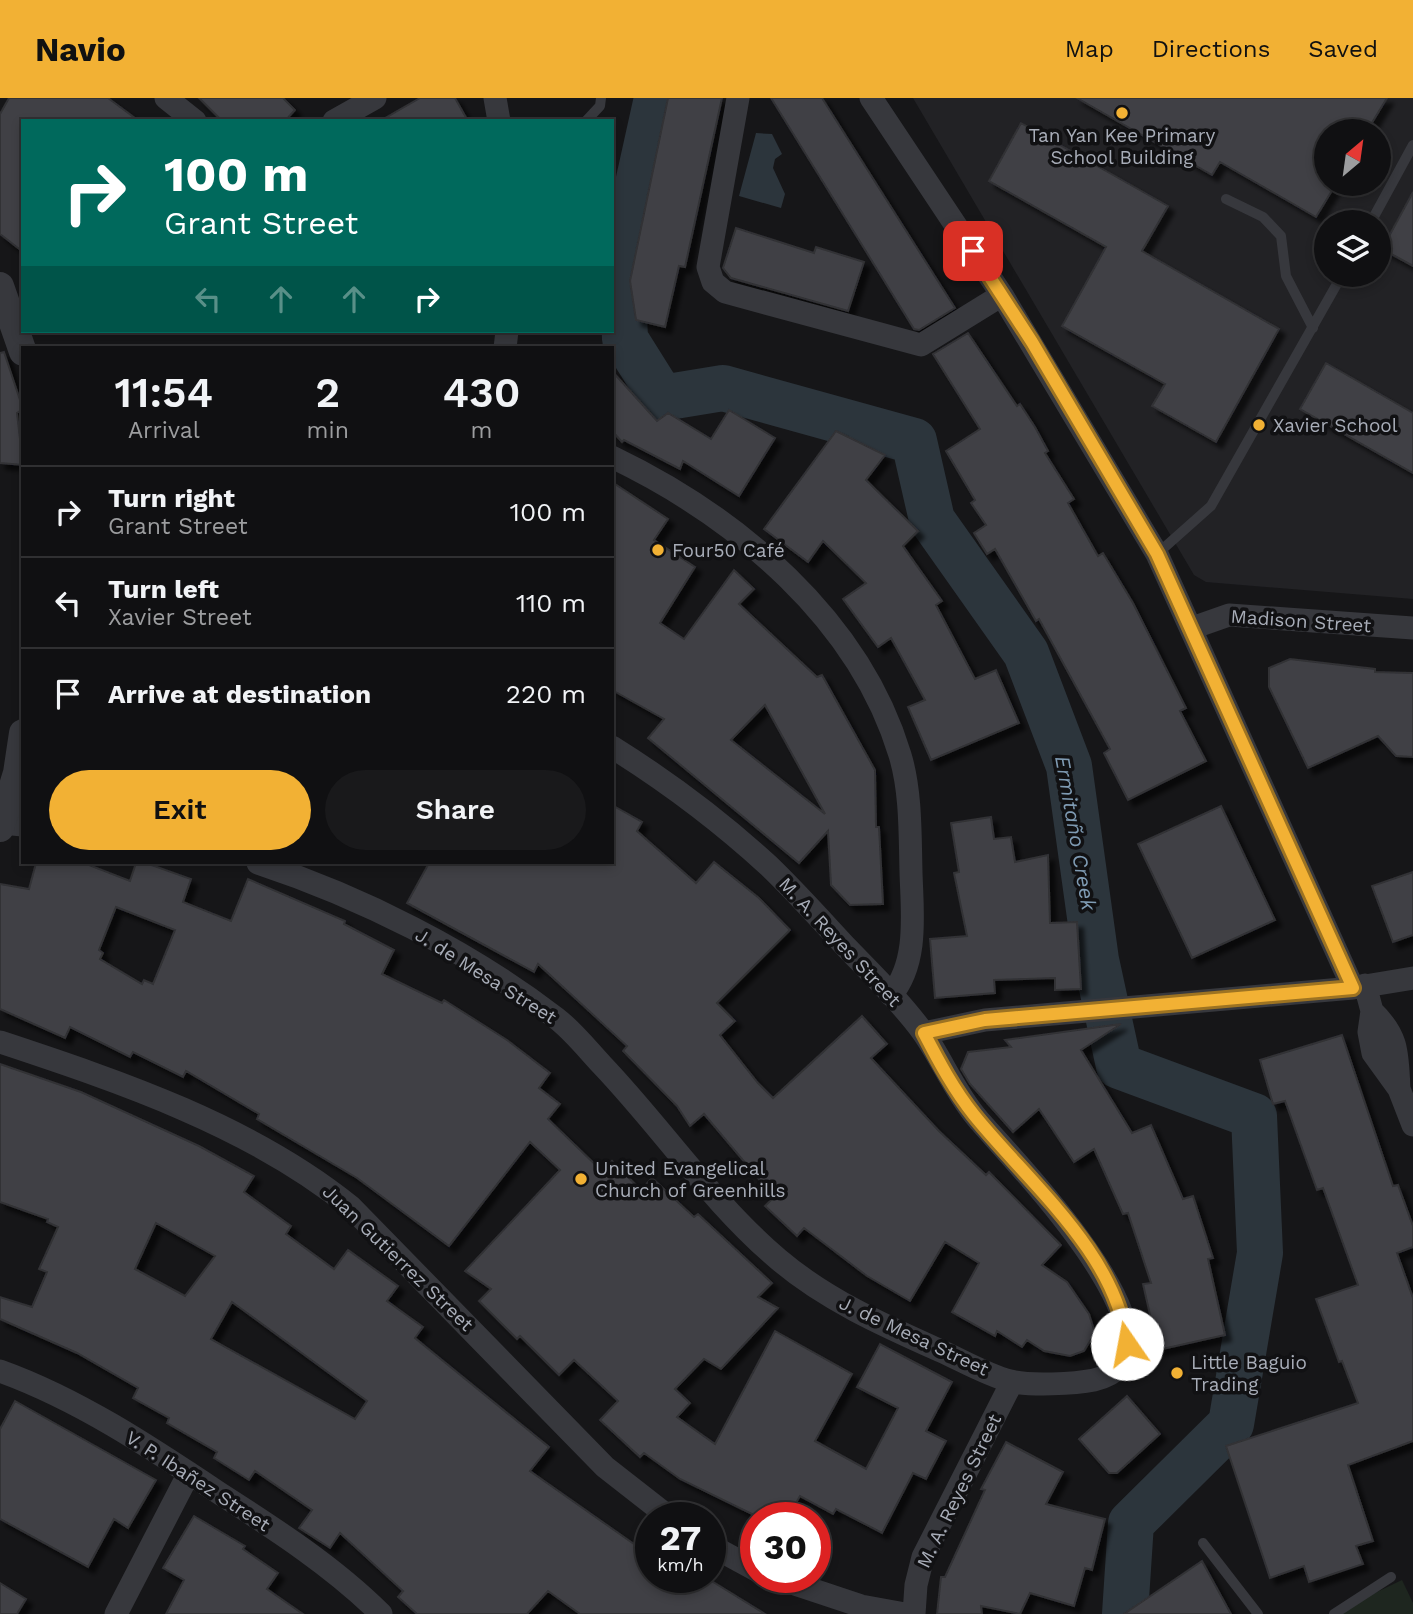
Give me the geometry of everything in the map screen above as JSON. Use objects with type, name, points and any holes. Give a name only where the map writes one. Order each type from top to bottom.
[{"type":"street","points":[[166,98],[192,119]]},
{"type":"street","points":[[338,119],[375,98]]},
{"type":"street","points":[[495,98],[499,119]]},
{"type":"street","points":[[738,98],[708,267],[713,282],[724,292],[921,345],[1002,295]]},
{"type":"street","points":[[871,98],[1002,295],[1157,554],[1359,986],[1372,1011],[1389,1028],[1396,1047],[1399,1089],[1413,1125]]},
{"type":"street","points":[[11,297],[22,346]]},
{"type":"street","points":[[614,458],[651,476],[715,516],[776,568],[824,616],[862,670],[886,714],[901,758],[909,823],[913,926],[903,977],[891,995]]},
{"type":"street","name":"Madison Street","points":[[1192,628],[1229,615],[1413,628]]},
{"type":"street","points":[[8,825],[21,746]]},
{"type":"street","name":"M. A. Reyes Street","points":[[614,748],[664,780],[772,869],[891,995],[924,1033],[948,1078],[975,1116],[1054,1205],[1094,1259],[1117,1301],[1125,1326],[1127,1344],[1124,1359],[1116,1370],[1100,1379],[1012,1382],[923,1557],[916,1585],[914,1614]]},
{"type":"street","name":"J. de Mesa Street","points":[[261,864],[320,883],[395,920],[491,974],[560,1020],[620,1084],[727,1208],[779,1260],[835,1299],[896,1331],[1012,1382]]},
{"type":"street","points":[[924,1033],[985,1020],[1359,986],[1413,978]]},
{"type":"street","name":"Juan Gutierrez Street","points":[[0,1042],[120,1083],[208,1121],[312,1175],[351,1207],[605,1467],[650,1502]]},
{"type":"street","name":"V. P. Ibañez Street","points":[[0,1371],[101,1419],[189,1473],[267,1524],[378,1613]]},
{"type":"street","points":[[116,1614],[189,1473]]},
{"type":"street","points":[[822,1593],[861,1606],[905,1614]]},
{"type":"lane","points":[[588,119],[600,106],[601,98]]},
{"type":"lane","points":[[1378,210],[1413,145]]},
{"type":"lane","points":[[1226,199],[1263,217],[1281,236],[1286,276],[1313,328]]},
{"type":"lane","points":[[1157,554],[1211,506],[1335,287]]},
{"type":"lane","points":[[1203,1543],[1258,1614]]},
{"type":"lane","points":[[1334,1614],[1391,1577]]},
{"type":"shaded area","name":"Xavier School","points":[[913,98],[1413,98],[1413,599],[1206,582],[1194,575]]},
{"type":"shaded area","points":[[756,133],[772,134],[782,154],[775,159],[773,168],[785,194],[781,208],[739,196]]},
{"type":"shaded area","points":[[1402,1580],[1413,1603],[1413,1614],[1331,1614]]},
{"type":"building","points":[[9,98],[108,98],[136,119],[21,119],[21,250],[0,234],[0,114]]},
{"type":"building","points":[[199,98],[283,98],[295,110],[287,119],[220,119]]},
{"type":"building","points":[[420,98],[455,98],[467,119],[383,119]]},
{"type":"building","points":[[668,98],[722,98],[685,267],[679,266],[665,327],[636,320],[630,281]]},
{"type":"building","points":[[771,98],[822,98],[955,308],[919,330],[914,329]]},
{"type":"building","points":[[1077,98],[1387,98],[1374,119],[1314,119],[1314,196],[1329,196],[1320,210],[1314,210],[1314,216],[1220,162],[1212,175]]},
{"type":"building","points":[[1021,123],[1168,206],[1142,251],[1279,329],[1216,442],[1152,406],[1165,384],[1062,326],[1106,247],[989,181]]},
{"type":"building","points":[[1413,192],[1413,266],[1391,254],[1391,232]]},
{"type":"building","points":[[736,228],[814,253],[816,247],[864,262],[848,311],[731,278],[723,268]]},
{"type":"building","points":[[968,333],[1017,406],[1020,404],[1035,427],[1048,451],[1045,453],[1074,499],[1068,503],[1098,556],[1103,553],[1133,603],[1186,708],[1180,711],[1206,761],[1128,800],[1104,753],[1110,749],[1039,619],[1036,621],[995,549],[987,554],[974,533],[986,525],[971,503],[975,500],[946,451],[980,429],[933,354]]},
{"type":"building","points":[[4,352],[21,403],[21,410],[17,413],[21,465],[0,463],[0,353]]},
{"type":"building","points":[[1326,363],[1413,413],[1413,473],[1300,409]]},
{"type":"building","points":[[614,373],[657,421],[668,413],[711,439],[729,410],[775,438],[739,496],[683,461],[680,469],[624,440],[622,442],[614,433]]},
{"type":"building","points":[[836,431],[885,455],[866,480],[918,531],[903,546],[942,601],[936,605],[975,679],[996,670],[1019,723],[931,760],[908,707],[925,700],[891,638],[878,647],[843,599],[866,583],[823,541],[808,562],[764,529]]},
{"type":"building","points":[[614,483],[668,519],[654,540],[695,567],[660,623],[684,639],[734,570],[754,589],[739,604],[817,677],[822,675],[875,770],[876,827],[879,827],[883,904],[850,905],[831,885],[828,831],[799,863],[648,738],[664,719],[614,691]],"holes":[[[765,705],[825,814],[731,740]]]},
{"type":"building","points":[[1290,659],[1375,669],[1375,672],[1413,673],[1413,757],[1396,756],[1378,736],[1308,768],[1269,687],[1269,668]]},
{"type":"building","points":[[614,806],[642,822],[637,831],[696,883],[714,862],[759,898],[790,930],[717,1003],[735,1021],[720,1035],[773,1098],[862,1016],[887,1044],[871,1058],[939,1131],[986,1175],[989,1172],[1061,1245],[1042,1265],[1067,1282],[1089,1314],[1095,1333],[1084,1351],[1070,1356],[1044,1351],[1027,1340],[1022,1347],[997,1331],[995,1336],[952,1312],[979,1263],[945,1242],[910,1301],[867,1276],[804,1228],[797,1236],[765,1206],[774,1197],[704,1114],[690,1126],[677,1106],[623,1051],[627,1046],[538,964],[534,972],[407,903],[428,864],[614,864]]},
{"type":"building","points":[[1221,806],[1275,920],[1192,958],[1138,844]]},
{"type":"building","points":[[991,817],[994,839],[1011,837],[1015,862],[1048,855],[1050,923],[1077,922],[1081,989],[1055,990],[1055,978],[994,980],[995,993],[935,998],[930,939],[967,936],[954,873],[959,872],[951,823]]},
{"type":"building","points":[[36,864],[87,864],[130,881],[136,864],[149,864],[191,879],[183,902],[231,921],[248,879],[345,921],[344,924],[394,950],[382,974],[442,1003],[444,1000],[507,1040],[550,1073],[539,1088],[560,1104],[548,1119],[602,1171],[612,1161],[641,1190],[652,1178],[694,1217],[698,1214],[772,1283],[758,1297],[778,1308],[721,1369],[704,1359],[675,1389],[690,1403],[677,1417],[715,1444],[775,1331],[852,1374],[815,1441],[866,1469],[898,1408],[857,1387],[880,1344],[952,1382],[926,1431],[946,1441],[926,1479],[913,1473],[882,1533],[836,1509],[831,1513],[831,1502],[811,1502],[800,1496],[797,1502],[740,1502],[740,1508],[680,1479],[644,1453],[640,1457],[600,1420],[618,1401],[574,1360],[559,1375],[520,1336],[517,1339],[479,1301],[491,1289],[465,1271],[560,1170],[530,1142],[449,1246],[357,1178],[257,1119],[259,1114],[186,1071],[183,1077],[133,1052],[130,1057],[70,1027],[65,1038],[0,1009],[0,884],[29,889]],"holes":[[[116,907],[175,930],[153,984],[144,980],[142,984],[100,959],[103,953],[99,950]]]},
{"type":"building","points":[[1413,872],[1413,935],[1393,942],[1372,886]]},
{"type":"building","points":[[1121,1024],[1081,1050],[1132,1133],[1151,1125],[1183,1199],[1193,1196],[1213,1258],[1208,1259],[1225,1335],[1158,1350],[1143,1284],[1151,1283],[1128,1213],[1123,1214],[1094,1149],[1074,1162],[1039,1109],[1013,1132],[970,1084],[961,1069],[968,1052],[1011,1047],[1005,1040]]},
{"type":"building","points":[[1342,1035],[1393,1186],[1398,1185],[1413,1226],[1413,1247],[1397,1253],[1413,1298],[1413,1441],[1348,1465],[1373,1541],[1356,1546],[1363,1564],[1309,1582],[1304,1566],[1270,1578],[1226,1446],[1358,1403],[1342,1361],[1339,1362],[1316,1299],[1358,1285],[1323,1188],[1317,1190],[1285,1101],[1273,1104],[1260,1060]]},
{"type":"building","points":[[0,1064],[81,1092],[199,1146],[254,1176],[244,1192],[291,1226],[286,1234],[334,1269],[348,1250],[398,1286],[387,1301],[423,1327],[415,1338],[549,1447],[530,1471],[635,1545],[635,1593],[726,1593],[726,1590],[765,1614],[580,1614],[548,1591],[527,1614],[417,1614],[398,1597],[403,1591],[340,1533],[330,1548],[299,1528],[312,1510],[255,1471],[249,1480],[214,1458],[217,1452],[167,1423],[169,1418],[133,1398],[138,1388],[77,1353],[0,1319],[0,1297],[32,1307],[47,1272],[39,1269],[58,1227],[47,1222],[48,1219],[0,1202]],"holes":[[[156,1223],[215,1256],[185,1296],[135,1269]],[[232,1302],[367,1401],[355,1419],[211,1339]]]},
{"type":"building","points":[[1127,1396],[1160,1434],[1117,1473],[1109,1473],[1079,1439]]},
{"type":"building","points":[[15,1401],[156,1480],[128,1528],[114,1519],[88,1567],[0,1519],[0,1429]]},
{"type":"building","points":[[1006,1442],[1063,1472],[1046,1504],[1105,1519],[1092,1570],[1085,1568],[1074,1606],[1030,1593],[1020,1614],[981,1606],[982,1614],[937,1614],[941,1577],[945,1577],[985,1490],[981,1489]]},
{"type":"building","points":[[194,1516],[245,1546],[243,1549],[278,1573],[267,1589],[303,1614],[166,1614],[184,1580],[163,1568]]},
{"type":"building","points":[[1202,1561],[1231,1614],[1124,1614]]},
{"type":"building","points":[[0,1583],[26,1599],[17,1614],[0,1614]]},
{"type":"waterway","name":"Ermitaño Creek","points":[[657,98],[622,256],[625,339],[662,398],[723,388],[914,441],[932,520],[1026,653],[1069,766],[1096,960],[1119,1066],[1254,1116],[1260,1253],[1231,1424],[1131,1523],[1125,1614]]},
{"type":"place","name":"Tan Yan Kee Primary School Building","points":[[1122,113]]},
{"type":"place","name":"Xavier School","points":[[1259,425]]},
{"type":"place","name":"Four50 Café","points":[[658,550]]},
{"type":"place","name":"United Evangelical Church of Greenhills","points":[[581,1179]]},
{"type":"place","name":"Little Baguio Trading","points":[[1177,1373]]},
{"type":"route","points":[[973,251],[1032,342],[1157,554],[1353,988],[985,1020],[924,1033],[948,1078],[975,1116],[1054,1205],[1094,1259],[1117,1301],[1125,1326],[1127,1344]]}]
